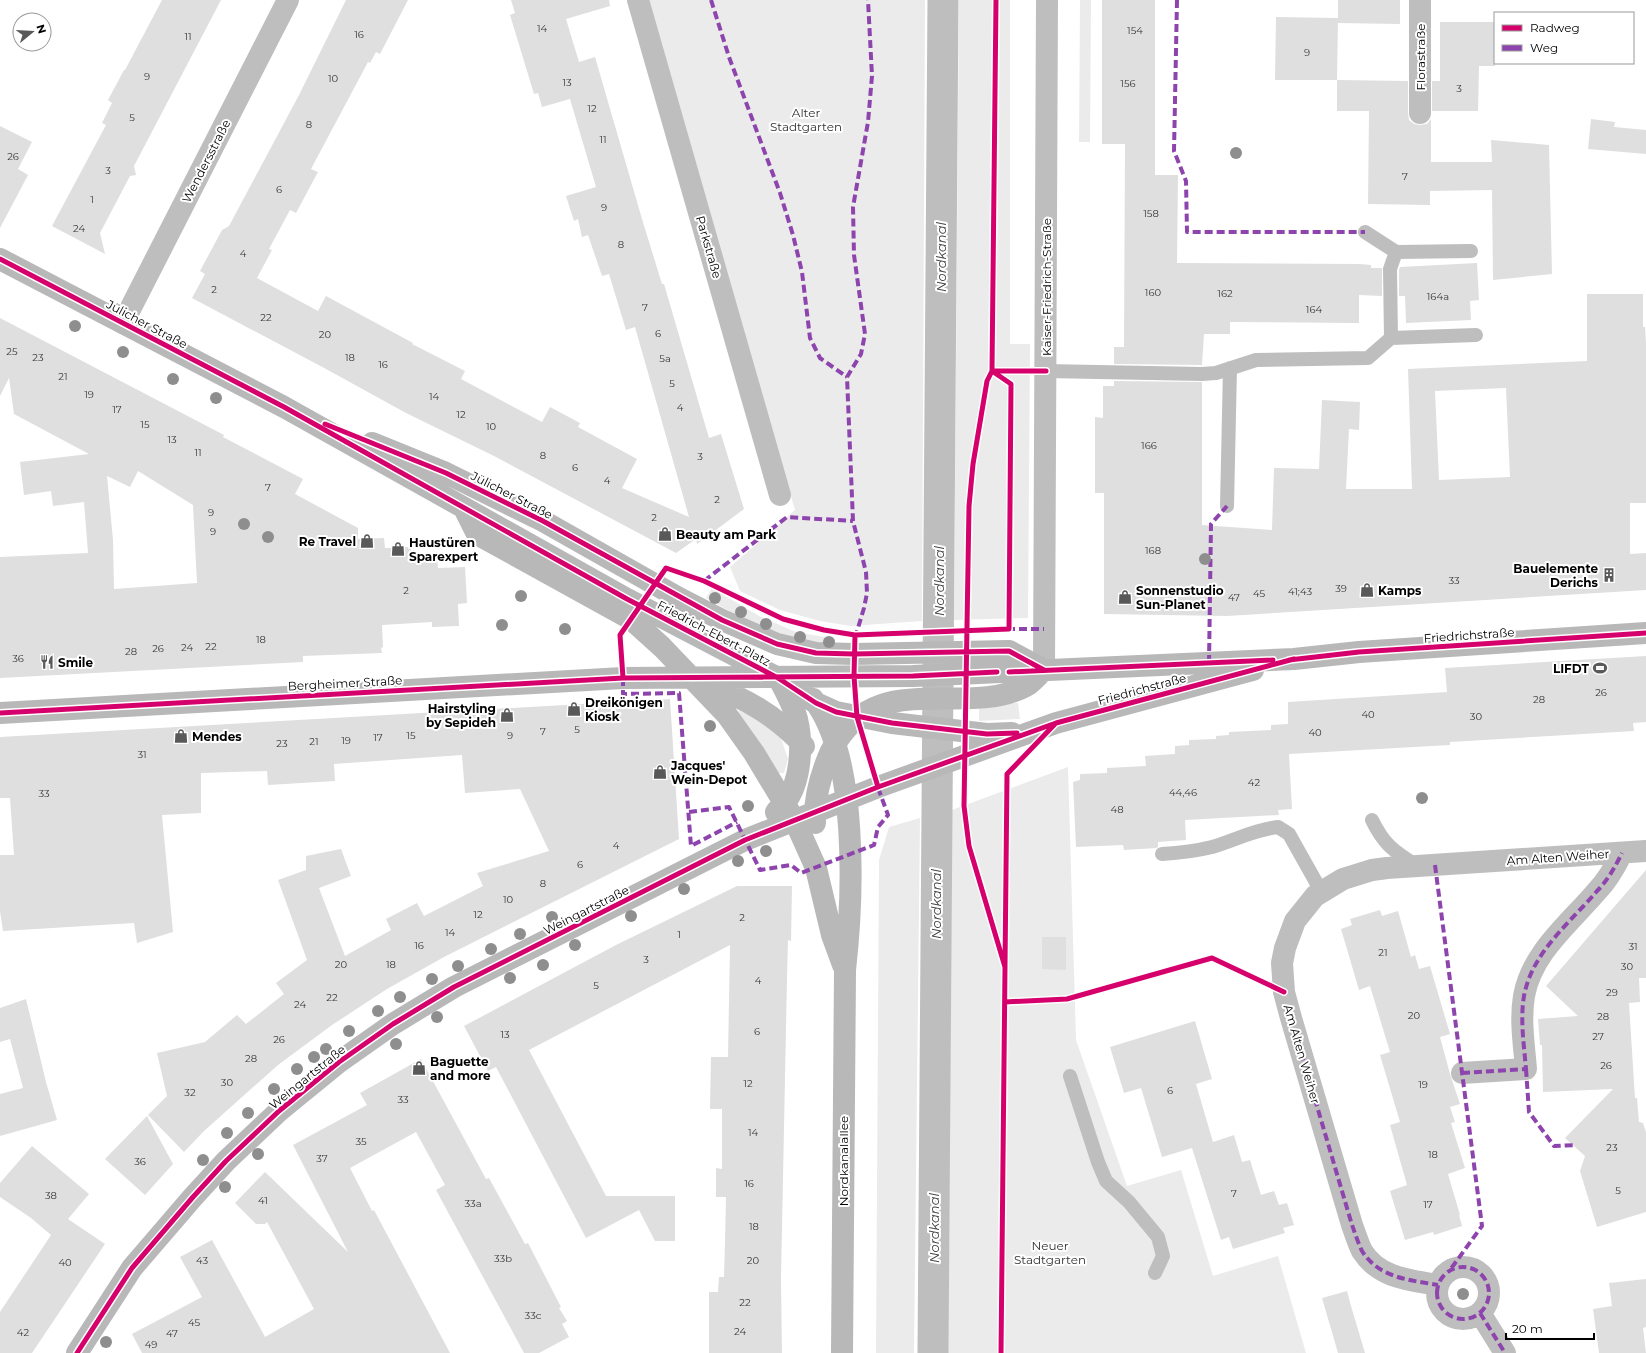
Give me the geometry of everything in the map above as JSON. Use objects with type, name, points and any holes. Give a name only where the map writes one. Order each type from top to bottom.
[{"type":"main road","name":"Jülicher Straße","points":[[0,258],[284,407],[640,606]]},
{"type":"main road","name":"Jülicher Straße","points":[[284,407],[446,473],[542,521],[679,598],[722,620]]},
{"type":"main road","name":"Nordkanalallee","points":[[464,508],[477,534],[631,619],[662,647],[727,715],[798,812],[816,868],[832,935],[845,970]]},
{"type":"main road","name":"Friedrich-Ebert-Platz","points":[[640,606],[787,677]]},
{"type":"main road","name":"Friedrich-Ebert-Platz","points":[[722,620],[758,644],[787,677],[816,702],[836,712],[987,741]]},
{"type":"main road","points":[[722,620],[777,644],[816,653],[914,653],[996,662]]},
{"type":"main road","name":"Friedrichstraße","points":[[1044,670],[1294,659],[1359,652],[1646,633]]},
{"type":"main road","name":"Friedrichstraße","points":[[1033,730],[1294,659]]},
{"type":"main road","name":"Friedrich-Ebert-Platz","points":[[692,678],[913,676],[996,662],[1044,670]]},
{"type":"main road","points":[[798,812],[824,766],[835,742],[857,717],[889,702],[914,699],[998,696],[1027,686],[1044,670]]},
{"type":"main road","name":"Friedrich-Ebert-Platz","points":[[787,677],[790,700],[796,719],[800,741],[797,773],[793,788],[798,812],[846,795],[915,774],[987,741],[1033,730]]},
{"type":"main road","name":"Bergheimer Straße","points":[[0,713],[623,678],[692,678]]},
{"type":"main road","points":[[692,678],[730,692],[759,707],[800,741],[824,766],[846,795]]},
{"type":"main road","name":"Friedrich-Ebert-Platz","points":[[816,702],[835,742],[846,795]]},
{"type":"main road","name":"Nordkanalallee","points":[[842,1353],[845,970],[849,934],[850,868],[846,795]]},
{"type":"main road","name":"Weingartstraße","points":[[78,1353],[132,1268],[193,1197],[226,1161],[279,1111],[339,1062],[393,1024],[454,987],[798,812]]},
{"type":"street","name":"Wendersstraße","points":[[123,323],[288,0]]},
{"type":"street","name":"Parkstraße","points":[[638,0],[780,494]]},
{"type":"street","name":"Kaiser-Friedrich-Straße","points":[[1044,670],[1047,0]]},
{"type":"street","name":"Florastraße","points":[[1420,0],[1420,113]]},
{"type":"street","name":"Am Alten Weiher","points":[[1438,1285],[1404,1280],[1389,1275],[1373,1264],[1362,1250],[1352,1225],[1304,1068],[1284,992],[1282,963],[1286,943],[1295,921],[1315,896],[1343,879],[1356,874],[1387,868],[1646,851]]},
{"type":"street","name":"Am Alten Weiher","points":[[1462,1073],[1526,1069],[1523,1007],[1524,994],[1530,977],[1545,949],[1598,890],[1612,872],[1622,853]]},
{"type":"street","points":[[1461,1267],[1473,1269],[1484,1278],[1489,1293],[1486,1305],[1480,1313],[1470,1319],[1456,1318],[1443,1310],[1438,1301],[1438,1285],[1442,1277],[1450,1270],[1461,1267]]},
{"type":"street","points":[[1480,1313],[1505,1353]]},
{"type":"lane","points":[[1364,232],[1396,252],[1471,251]]},
{"type":"lane","points":[[1391,338],[1390,269],[1396,252]]},
{"type":"lane","points":[[1046,371],[1216,373],[1256,360],[1368,358],[1391,338],[1476,335]]},
{"type":"lane","points":[[1227,506],[1230,368]]},
{"type":"lane","points":[[1372,820],[1379,835],[1392,850],[1417,866]]},
{"type":"lane","points":[[1162,854],[1187,852],[1213,846],[1260,829],[1278,827],[1289,834],[1321,892]]},
{"type":"lane","points":[[1070,1076],[1098,1162],[1106,1181],[1129,1202],[1158,1237],[1163,1256],[1155,1273]]},
{"type":"green space","name":"Alter Stadtgarten","points":[[646,0],[925,0],[922,621],[851,626],[820,621],[780,610],[740,591],[730,567],[795,510]]},
{"type":"green space","points":[[959,0],[1010,0],[1010,344],[1030,344],[1028,618],[954,620]]},
{"type":"green space","points":[[1080,0],[1091,0],[1090,142],[1079,142]]},
{"type":"green space","points":[[712,588],[759,616],[796,632],[835,639],[835,648],[779,634],[749,622],[706,598]]},
{"type":"green space","points":[[1018,703],[1020,719],[979,721],[979,704]]},
{"type":"green space","points":[[739,710],[768,725],[781,738],[788,759],[784,773],[778,773],[736,717]]},
{"type":"green space","name":"Neuer Stadtgarten","points":[[1068,767],[1076,1040],[1127,1186],[1181,1170],[1213,1276],[1278,1256],[1306,1353],[948,1353],[952,810]]},
{"type":"green space","points":[[920,818],[914,1353],[876,1353],[879,860],[889,827]]},
{"type":"building","points":[[162,0],[221,0],[134,166],[136,175],[130,176],[100,233],[105,254],[52,226],[106,125],[102,123],[112,103],[108,100]]},
{"type":"building","points":[[346,0],[408,0],[380,54],[376,52],[370,63],[368,62],[311,169],[318,172],[296,213],[290,210],[269,249],[272,250],[257,278],[318,311],[326,296],[413,343],[412,344],[465,371],[461,379],[542,422],[550,407],[580,423],[578,427],[637,459],[622,488],[689,517],[635,327],[626,330],[609,274],[602,276],[588,235],[582,237],[578,219],[574,221],[566,196],[596,187],[570,99],[542,107],[538,93],[534,94],[510,15],[515,13],[511,0],[609,0],[610,6],[566,19],[579,62],[595,57],[642,219],[662,284],[664,284],[709,438],[721,434],[744,509],[697,544],[696,539],[676,553],[494,456],[406,413],[192,298],[205,274],[200,271],[222,230],[229,226],[299,95]]},
{"type":"building","points":[[1102,0],[1155,0],[1155,175],[1178,175],[1177,263],[1360,264],[1371,265],[1371,268],[1382,268],[1382,296],[1359,295],[1359,323],[1230,322],[1230,334],[1204,334],[1202,365],[1114,364],[1114,347],[1124,347],[1125,144],[1102,144]]},
{"type":"building","points":[[1338,0],[1400,0],[1400,24],[1338,23]]},
{"type":"building","points":[[1276,17],[1338,18],[1337,80],[1275,80]]},
{"type":"building","points":[[1440,22],[1494,22],[1495,66],[1479,66],[1478,111],[1432,111],[1432,81],[1440,81]]},
{"type":"building","points":[[1337,80],[1408,81],[1409,120],[1414,124],[1420,125],[1427,124],[1431,119],[1431,162],[1492,162],[1491,140],[1549,145],[1552,274],[1493,280],[1492,190],[1430,191],[1430,205],[1368,204],[1369,111],[1337,111]]},
{"type":"building","points":[[1591,119],[1615,122],[1614,127],[1646,130],[1646,154],[1588,149]]},
{"type":"building","points":[[0,126],[32,142],[18,169],[28,175],[0,228]]},
{"type":"building","points":[[1477,263],[1479,300],[1470,301],[1471,320],[1406,323],[1405,296],[1399,296],[1400,267]]},
{"type":"building","points":[[1587,294],[1643,294],[1643,327],[1645,327],[1646,343],[1646,503],[1630,503],[1630,554],[1646,553],[1646,590],[1227,616],[1104,614],[1104,493],[1095,493],[1095,417],[1103,418],[1103,386],[1114,386],[1114,381],[1202,382],[1202,525],[1272,530],[1274,468],[1319,469],[1322,400],[1360,402],[1359,430],[1349,429],[1346,489],[1412,489],[1408,369],[1587,361]],"holes":[[[1506,388],[1510,477],[1439,480],[1435,391]]]},
{"type":"building","points":[[0,318],[224,435],[223,437],[303,479],[295,494],[358,528],[358,539],[384,538],[385,548],[411,547],[411,558],[437,557],[438,568],[465,567],[467,603],[458,604],[459,626],[432,627],[432,622],[382,625],[382,653],[303,656],[303,662],[0,678],[0,557],[88,553],[84,502],[53,506],[51,491],[24,495],[20,462],[89,454],[14,414],[9,378],[0,396]],"holes":[[[138,471],[193,505],[197,583],[114,589],[113,540],[107,476],[130,487]]]},
{"type":"building","points":[[1646,656],[1646,722],[1633,723],[1634,731],[1450,742],[1450,745],[1289,754],[1292,809],[1278,810],[1279,815],[1185,820],[1186,840],[1158,842],[1158,847],[1156,848],[1124,850],[1123,845],[1076,847],[1073,782],[1080,780],[1080,774],[1107,773],[1107,768],[1146,766],[1145,756],[1175,754],[1175,746],[1189,745],[1189,740],[1216,739],[1216,736],[1229,735],[1229,732],[1271,730],[1271,725],[1288,724],[1288,702],[1447,692],[1445,668]]},
{"type":"building","points":[[670,699],[679,839],[444,957],[387,989],[332,1025],[278,1065],[204,1131],[184,1152],[148,1115],[167,1096],[157,1053],[205,1042],[237,1015],[246,1024],[284,994],[276,983],[307,960],[278,880],[306,870],[306,856],[341,849],[351,876],[319,888],[345,956],[391,930],[386,919],[417,903],[424,916],[483,886],[477,873],[549,851],[520,789],[465,793],[462,755],[334,764],[335,781],[268,785],[267,771],[201,773],[201,813],[162,815],[173,932],[137,943],[134,923],[3,931],[0,911],[0,855],[14,855],[10,798],[0,798],[0,737]]},
{"type":"building","points":[[1646,870],[1646,978],[1639,978],[1640,1002],[1629,1003],[1635,1098],[1637,1098],[1639,1122],[1643,1123],[1646,1132],[1646,1212],[1597,1227],[1580,1171],[1585,1156],[1565,1138],[1613,1089],[1543,1092],[1542,1045],[1540,1045],[1538,1019],[1578,1016],[1546,986]]},
{"type":"building","points":[[737,886],[792,886],[791,941],[788,940],[787,978],[781,1278],[782,1353],[709,1353],[709,1292],[718,1292],[719,1277],[724,1277],[726,1197],[716,1197],[716,1168],[722,1169],[722,1109],[710,1109],[711,1057],[728,1057],[730,945],[529,1050],[606,1196],[675,1196],[675,1241],[655,1241],[639,1210],[586,1238],[496,1067],[488,1071],[464,1026],[616,945]]},
{"type":"building","points":[[1380,910],[1382,916],[1398,911],[1411,957],[1415,955],[1419,969],[1430,966],[1450,1034],[1440,1037],[1460,1104],[1450,1107],[1455,1122],[1451,1123],[1465,1168],[1448,1174],[1462,1226],[1434,1235],[1433,1232],[1405,1240],[1390,1191],[1407,1185],[1390,1125],[1400,1122],[1380,1055],[1390,1052],[1370,986],[1359,990],[1341,929],[1352,925],[1350,919]]},
{"type":"building","points":[[1042,937],[1066,937],[1066,970],[1042,969]]},
{"type":"building","points":[[26,999],[46,1082],[57,1120],[0,1136],[0,1094],[23,1088],[10,1039],[0,1042],[0,1008]]},
{"type":"building","points":[[1195,1021],[1212,1079],[1196,1084],[1213,1142],[1234,1135],[1242,1162],[1250,1160],[1261,1195],[1274,1191],[1279,1205],[1287,1203],[1294,1225],[1283,1228],[1285,1233],[1233,1249],[1229,1237],[1221,1240],[1192,1148],[1162,1157],[1141,1088],[1124,1093],[1110,1047]]},
{"type":"building","points":[[421,1059],[486,1179],[489,1178],[525,1244],[528,1243],[561,1307],[559,1308],[567,1321],[562,1324],[569,1337],[539,1353],[524,1353],[436,1190],[445,1185],[416,1132],[350,1168],[450,1353],[142,1353],[132,1334],[202,1297],[180,1257],[212,1240],[265,1337],[314,1309],[267,1222],[265,1224],[256,1224],[235,1203],[265,1172],[348,1252],[293,1145],[367,1105],[360,1093]]},
{"type":"building","points":[[147,1116],[173,1164],[145,1195],[105,1159]]},
{"type":"building","points":[[32,1146],[89,1194],[68,1219],[105,1244],[32,1353],[0,1353],[0,1312],[51,1235],[31,1218],[0,1197],[0,1183]]},
{"type":"building","points":[[1646,1279],[1646,1327],[1643,1328],[1646,1353],[1599,1353],[1593,1309],[1612,1306],[1609,1283]]},
{"type":"building","points":[[1347,1291],[1365,1353],[1338,1353],[1322,1298]]},
{"type":"waterway","name":"Nordkanal","points":[[933,1353],[943,0]]},
{"type":"marked path","points":[[711,0],[729,57],[780,193],[793,235],[802,272],[810,338],[820,358],[847,377]]},
{"type":"marked path","points":[[855,638],[867,593],[866,572],[853,521],[847,377],[861,354],[865,334],[854,255],[853,207],[868,122],[872,76],[868,0]]},
{"type":"marked path","points":[[1177,0],[1174,151],[1186,181],[1187,232],[1365,232]]},
{"type":"marked path","points":[[1209,663],[1211,524],[1227,506]]},
{"type":"marked path","points":[[704,581],[787,517],[853,521]]},
{"type":"marked path","points":[[1007,629],[1044,629]]},
{"type":"marked path","points":[[623,678],[623,694],[679,693],[691,846],[737,822]]},
{"type":"marked path","points":[[689,812],[729,807],[760,870],[791,865],[801,873],[874,845],[878,827],[888,815],[877,785]]},
{"type":"marked path","points":[[1462,1073],[1526,1069],[1522,1014],[1528,980],[1543,952],[1605,882],[1622,853]]},
{"type":"marked path","points":[[1435,865],[1482,1226],[1450,1270]]},
{"type":"marked path","points":[[1291,1018],[1352,1225],[1362,1251],[1369,1260],[1386,1272],[1406,1279],[1438,1285]]},
{"type":"marked path","points":[[1526,1069],[1529,1112],[1554,1146],[1576,1145]]},
{"type":"marked path","points":[[1463,1267],[1473,1269],[1481,1275],[1487,1283],[1489,1293],[1487,1303],[1481,1311],[1473,1317],[1463,1319],[1453,1317],[1445,1311],[1439,1303],[1437,1293],[1439,1283],[1445,1275],[1453,1269],[1463,1267]]},
{"type":"marked path","points":[[1480,1313],[1505,1353]]},
{"type":"cycle path","points":[[996,0],[992,371],[987,381],[973,464],[969,506],[964,806],[969,846],[1005,967]]},
{"type":"cycle path","points":[[0,259],[284,407],[627,599],[778,678],[816,703],[836,712],[892,723],[987,734],[1017,733]]},
{"type":"cycle path","points":[[992,371],[1046,371]]},
{"type":"cycle path","points":[[623,678],[620,635],[666,568],[704,581],[783,619],[824,630],[855,635],[1009,629],[1011,384],[992,371]]},
{"type":"cycle path","points":[[325,424],[446,473],[543,521],[722,620],[777,644],[816,653],[854,654],[1009,651],[1044,670]]},
{"type":"cycle path","points":[[1289,660],[1359,652],[1646,633]]},
{"type":"cycle path","points":[[855,635],[854,676],[857,717],[878,787]]},
{"type":"cycle path","points":[[77,1353],[132,1268],[226,1161],[279,1111],[339,1062],[393,1024],[454,987],[745,840],[878,787],[1056,723],[1294,659]]},
{"type":"cycle path","points":[[1009,672],[1273,660]]},
{"type":"cycle path","points":[[0,713],[623,678],[913,676],[997,672]]},
{"type":"cycle path","points":[[1001,1353],[1007,774],[1055,724]]},
{"type":"cycle path","points":[[1005,1002],[1067,999],[1212,958],[1284,992]]},
{"type":"place","name":"Beauty am Park","points":[[665,534]]},
{"type":"place","name":"Re Travel","points":[[367,541]]},
{"type":"place","name":"Haustüren Sparexpert","points":[[398,549]]},
{"type":"place","name":"Bauelemente Derichs","points":[[1609,575]]},
{"type":"place","name":"Kamps","points":[[1367,590]]},
{"type":"place","name":"Sonnenstudio Sun-Planet","points":[[1125,597]]},
{"type":"place","name":"Smile","points":[[47,662]]},
{"type":"place","name":"LIFDT","points":[[1600,668]]},
{"type":"place","name":"Dreikönigen Kiosk","points":[[574,709]]},
{"type":"place","name":"Hairstyling by Sepideh","points":[[507,715]]},
{"type":"place","name":"Mendes","points":[[181,736]]},
{"type":"place","name":"Jacques' Wein-Depot","points":[[660,772]]},
{"type":"place","name":"Baguette and more","points":[[419,1068]]}]
